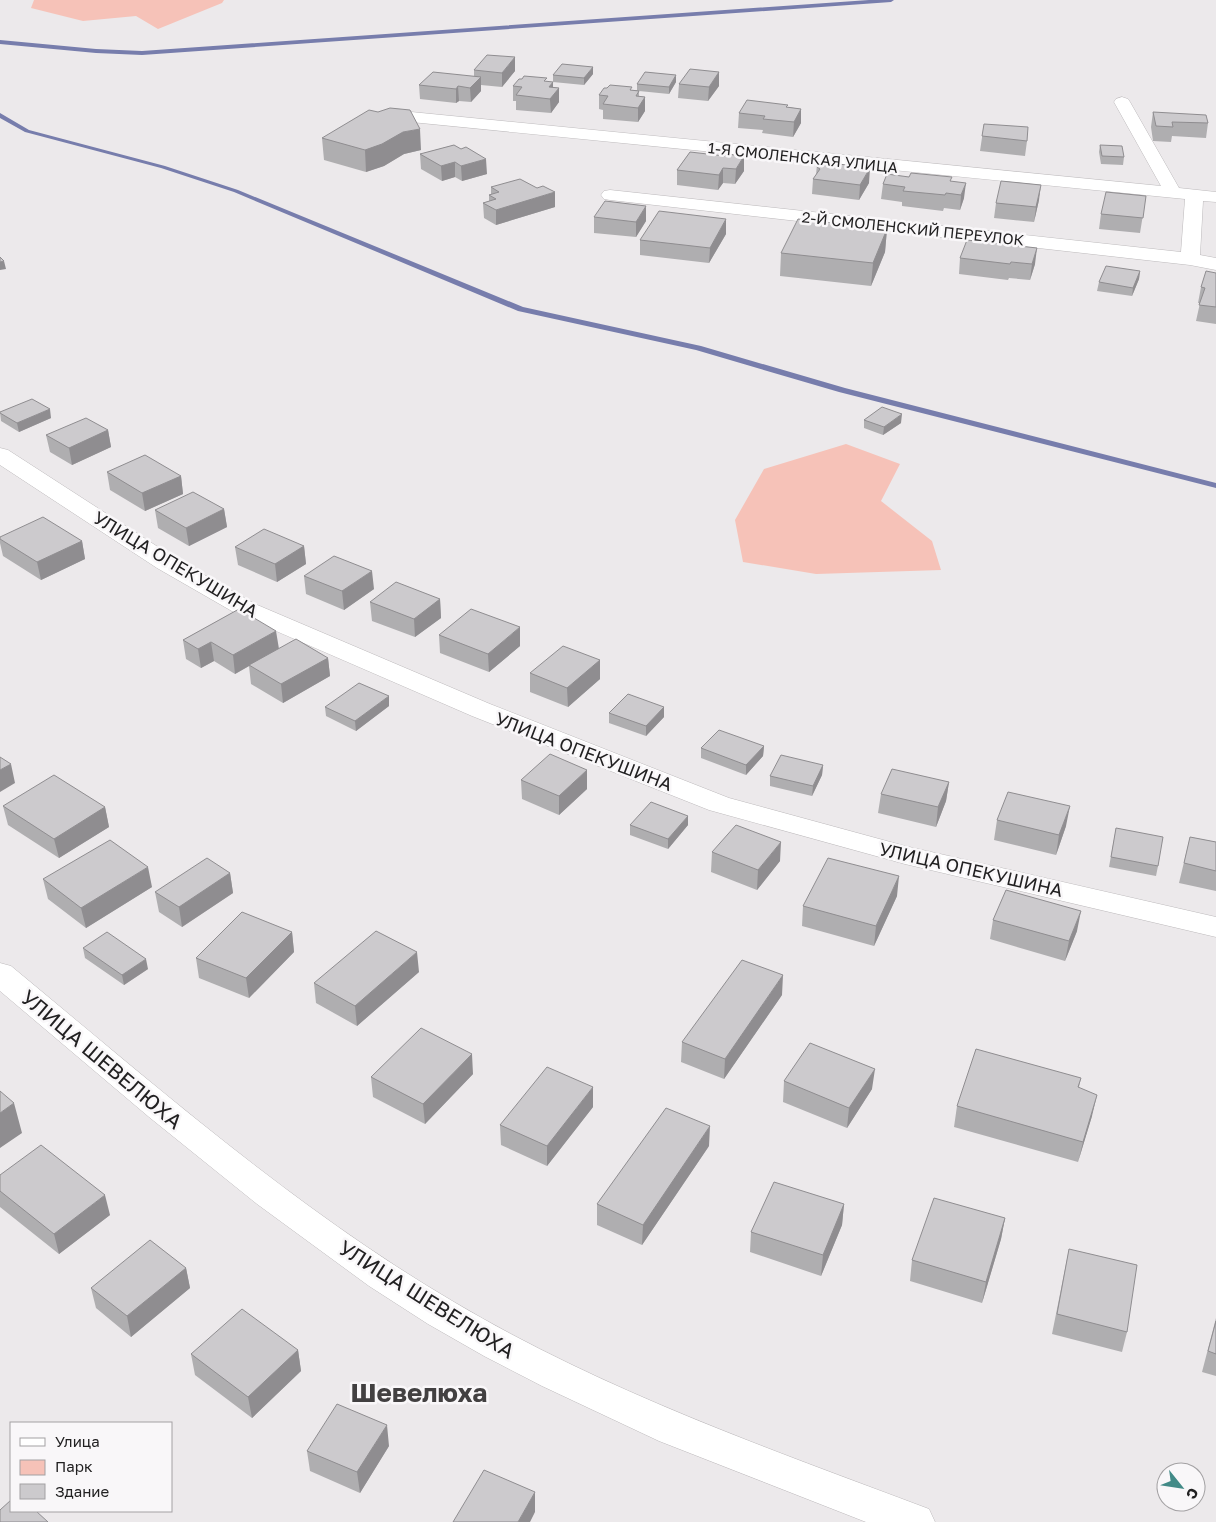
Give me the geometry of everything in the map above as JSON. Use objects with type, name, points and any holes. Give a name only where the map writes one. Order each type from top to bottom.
[{"type":"street","points":[[1122,102],[1174,194]]},
{"type":"street","name":"1-Я СМОЛЕНСКАЯ УЛИЦА","points":[[391,115],[1216,197]]},
{"type":"street","name":"2-Й СМОЛЕНСКИЙ ПЕРЕУЛОК","points":[[610,195],[1190,259],[1216,264]]},
{"type":"street","points":[[1190,259],[1194,196]]},
{"type":"street","name":"УЛИЦА ОПЕКУШИНА","points":[[0,455],[166,563],[246,609],[481,710],[710,800],[905,855],[1216,927]]},
{"type":"street","name":"УЛИЦА ШЕВЕЛЮХА","points":[[0,974],[243,1175],[368,1266],[442,1313],[511,1353],[656,1422],[746,1459],[915,1522]]},
{"type":"green space","points":[[34,0],[224,0],[222,3],[158,29],[136,16],[83,21],[31,8]]},
{"type":"green space","points":[[846,444],[900,464],[881,501],[932,541],[941,570],[816,574],[743,562],[735,520],[764,469]]},
{"type":"building","points":[[487,55],[515,57],[502,73],[474,70]]},
{"type":"building","points":[[562,64],[593,67],[584,78],[553,75]]},
{"type":"building","points":[[690,69],[719,72],[709,87],[679,84]]},
{"type":"building","points":[[433,72],[481,77],[470,88],[458,86],[456,89],[419,85]]},
{"type":"building","points":[[645,72],[676,75],[669,87],[637,84]]},
{"type":"building","points":[[524,76],[547,78],[544,81],[553,82],[549,87],[559,88],[550,99],[516,95],[522,87],[513,86]]},
{"type":"building","points":[[610,85],[632,87],[630,90],[639,91],[636,96],[645,97],[638,108],[603,104],[608,96],[599,95],[604,88]]},
{"type":"building","points":[[747,100],[788,105],[786,107],[801,109],[794,122],[763,119],[765,116],[739,113]]},
{"type":"building","points":[[390,108],[410,110],[420,129],[403,132],[382,144],[365,150],[322,138],[369,110],[378,112]]},
{"type":"building","points":[[1153,112],[1206,115],[1208,123],[1172,122],[1173,127],[1156,126]]},
{"type":"building","points":[[984,124],[1028,127],[1027,141],[982,136]]},
{"type":"building","points":[[454,145],[461,149],[466,147],[486,159],[461,166],[455,162],[441,166],[420,154]]},
{"type":"building","points":[[1100,145],[1122,146],[1124,157],[1102,156]]},
{"type":"building","points":[[690,152],[744,156],[736,169],[723,168],[719,175],[677,170]]},
{"type":"building","points":[[823,162],[870,168],[860,185],[813,179],[820,169],[817,167],[817,164]]},
{"type":"building","points":[[911,173],[952,177],[950,181],[966,183],[961,195],[903,191],[905,187],[883,184],[887,174],[909,177]]},
{"type":"building","points":[[520,179],[537,188],[543,186],[555,192],[496,210],[483,203],[496,199],[489,195],[499,192],[491,187]]},
{"type":"building","points":[[1001,181],[1041,185],[1036,207],[996,203]]},
{"type":"building","points":[[1106,192],[1146,196],[1143,218],[1101,214]]},
{"type":"building","points":[[605,201],[646,206],[636,222],[594,217]]},
{"type":"building","points":[[659,211],[726,219],[710,248],[640,240]]},
{"type":"building","points":[[798,219],[887,229],[873,263],[781,253]]},
{"type":"building","points":[[967,240],[1037,248],[1032,264],[1011,262],[1010,264],[960,258]]},
{"type":"building","points":[[1106,266],[1140,271],[1133,288],[1099,282]]},
{"type":"building","points":[[1206,271],[1216,273],[1216,307],[1199,305],[1205,288],[1201,287]]},
{"type":"building","points":[[32,399],[50,409],[17,423],[0,413],[0,412]]},
{"type":"building","points":[[882,407],[902,414],[884,427],[864,420]]},
{"type":"building","points":[[86,418],[108,430],[69,448],[46,435]]},
{"type":"building","points":[[145,455],[181,476],[142,493],[107,472]]},
{"type":"building","points":[[193,492],[224,509],[186,528],[155,510]]},
{"type":"building","points":[[43,517],[82,541],[37,562],[0,539],[0,537]]},
{"type":"building","points":[[264,529],[304,546],[275,564],[235,547]]},
{"type":"building","points":[[334,556],[372,571],[342,591],[304,576]]},
{"type":"building","points":[[396,582],[440,599],[414,619],[370,602]]},
{"type":"building","points":[[239,609],[276,631],[233,655],[211,642],[198,649],[183,640]]},
{"type":"building","points":[[471,609],[520,627],[488,654],[439,635]]},
{"type":"building","points":[[296,639],[328,658],[281,684],[249,665]]},
{"type":"building","points":[[563,646],[600,660],[567,688],[530,673]]},
{"type":"building","points":[[359,683],[389,696],[355,721],[325,707]]},
{"type":"building","points":[[628,694],[664,707],[646,726],[609,713]]},
{"type":"building","points":[[719,730],[764,746],[746,765],[701,748]]},
{"type":"building","points":[[550,754],[587,770],[559,796],[521,780]]},
{"type":"building","points":[[781,755],[823,765],[813,786],[770,776]]},
{"type":"building","points":[[0,757],[11,764],[0,770]]},
{"type":"building","points":[[892,769],[949,782],[938,807],[881,794]]},
{"type":"building","points":[[54,775],[105,807],[54,839],[3,806]]},
{"type":"building","points":[[1008,792],[1070,806],[1059,835],[997,820]]},
{"type":"building","points":[[651,802],[688,816],[668,839],[630,825]]},
{"type":"building","points":[[736,825],[781,842],[758,870],[712,852]]},
{"type":"building","points":[[1116,828],[1163,837],[1158,866],[1111,857]]},
{"type":"building","points":[[1190,837],[1216,842],[1216,871],[1184,863]]},
{"type":"building","points":[[110,840],[148,867],[81,908],[43,879]]},
{"type":"building","points":[[207,858],[230,873],[179,907],[155,892]]},
{"type":"building","points":[[828,858],[899,876],[876,926],[803,906]]},
{"type":"building","points":[[1006,890],[1081,911],[1069,941],[993,920]]},
{"type":"building","points":[[242,912],[292,932],[246,978],[196,958]]},
{"type":"building","points":[[376,931],[417,952],[355,1006],[314,983]]},
{"type":"building","points":[[107,932],[146,959],[122,975],[83,948]]},
{"type":"building","points":[[742,960],[783,975],[725,1059],[682,1042]]},
{"type":"building","points":[[421,1028],[472,1054],[423,1104],[371,1077]]},
{"type":"building","points":[[810,1043],[875,1069],[849,1108],[784,1081]]},
{"type":"building","points":[[976,1049],[1081,1078],[1078,1087],[1097,1095],[1083,1142],[957,1106]]},
{"type":"building","points":[[547,1067],[593,1087],[547,1146],[500,1125]]},
{"type":"building","points":[[0,1091],[14,1103],[0,1113]]},
{"type":"building","points":[[666,1108],[710,1126],[643,1225],[597,1204]]},
{"type":"building","points":[[41,1145],[105,1195],[54,1234],[0,1191],[0,1175]]},
{"type":"building","points":[[774,1182],[844,1204],[823,1255],[751,1232]]},
{"type":"building","points":[[934,1198],[1005,1218],[986,1282],[912,1260]]},
{"type":"building","points":[[150,1240],[186,1268],[127,1316],[91,1288]]},
{"type":"building","points":[[1069,1249],[1137,1265],[1127,1332],[1057,1314]]},
{"type":"building","points":[[242,1309],[298,1350],[248,1397],[191,1354]]},
{"type":"building","points":[[1216,1321],[1216,1354],[1208,1351]]},
{"type":"building","points":[[337,1404],[387,1425],[357,1472],[307,1451]]},
{"type":"building","points":[[484,1470],[535,1492],[518,1522],[453,1522]]},
{"type":"building","points":[[10,1501],[10,1512],[37,1512],[48,1522],[0,1522],[0,1510]]},
{"type":"waterway","points":[[0,42],[96,51],[142,53],[891,0]]},
{"type":"waterway","points":[[0,115],[27,131],[163,167],[236,191],[521,309],[698,348],[842,390],[1216,486]]},
{"type":"district","name":"Шевелюха","points":[[419,1392]]}]
